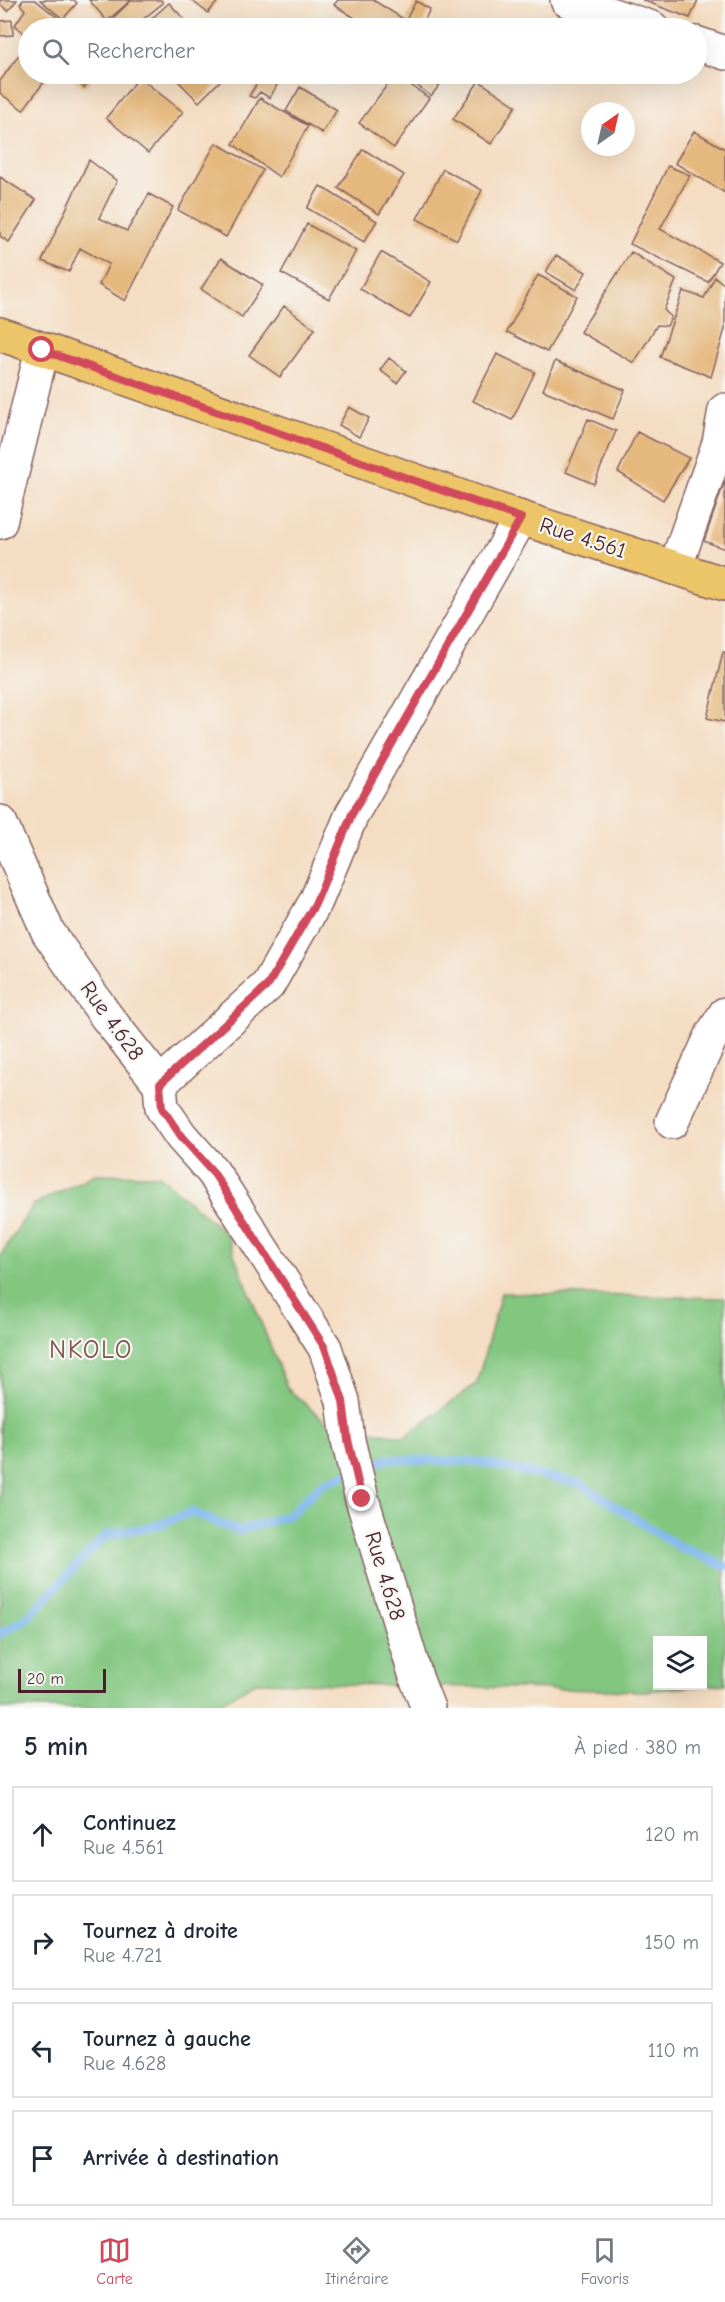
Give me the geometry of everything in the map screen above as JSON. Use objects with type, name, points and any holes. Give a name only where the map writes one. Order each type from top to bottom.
[{"type":"main road","name":"Rue 4.561","points":[[0,334],[521,518],[725,584]]},
{"type":"street","points":[[567,0],[622,18]]},
{"type":"street","points":[[707,47],[725,53]]},
{"type":"street","points":[[0,522],[42,350]]},
{"type":"street","points":[[675,567],[719,443],[725,410]]},
{"type":"street","points":[[160,1084],[268,985],[316,902],[352,814],[521,518]]},
{"type":"street","name":"Rue 4.628","points":[[0,822],[48,932],[106,1016],[160,1084],[162,1108],[181,1136],[213,1172],[325,1348],[343,1401],[348,1440],[362,1499],[417,1680],[429,1708]]},
{"type":"street","points":[[672,1122],[712,1034],[725,1014]]},
{"type":"green space","points":[[95,1174],[159,1175],[226,1234],[287,1388],[326,1422],[404,1437],[477,1383],[501,1293],[725,1298],[725,1684],[707,1686],[707,1636],[653,1636],[655,1690],[643,1691],[256,1682],[212,1708],[0,1708],[0,1256],[33,1205]]},
{"type":"building","points":[[0,0],[17,0],[8,11],[0,4]]},
{"type":"building","points":[[23,0],[35,0],[58,18],[20,18],[25,10],[20,4]]},
{"type":"building","points":[[40,0],[74,0],[77,3],[62,18]]},
{"type":"building","points":[[89,0],[131,0],[110,18],[104,18]]},
{"type":"building","points":[[132,0],[161,0],[163,3],[144,18],[113,18]]},
{"type":"building","points":[[191,0],[219,0],[208,13]]},
{"type":"building","points":[[338,0],[373,0],[402,18],[355,18],[334,5]]},
{"type":"building","points":[[642,0],[698,0],[690,18]]},
{"type":"building","points":[[416,1],[430,9],[426,18],[407,18]]},
{"type":"building","points":[[169,3],[183,18],[152,18]]},
{"type":"building","points":[[12,20],[13,35],[0,36],[0,21]]},
{"type":"building","points":[[18,56],[18,84],[42,84],[23,110],[0,93],[0,81]]},
{"type":"building","points":[[133,84],[148,84],[183,112],[148,153],[106,118]]},
{"type":"building","points":[[181,84],[217,84],[199,102]]},
{"type":"building","points":[[257,84],[277,85],[270,98],[260,92],[255,98],[249,96]]},
{"type":"building","points":[[388,84],[409,84],[429,98],[394,148],[359,123]]},
{"type":"building","points":[[415,84],[441,84],[431,96]]},
{"type":"building","points":[[477,84],[483,84],[516,106],[491,144],[453,119]]},
{"type":"building","points":[[300,87],[337,110],[322,133],[286,111]]},
{"type":"building","points":[[260,98],[308,126],[279,177],[233,144]]},
{"type":"building","points":[[694,131],[725,149],[725,193],[675,163]]},
{"type":"building","points":[[216,143],[263,170],[226,237],[178,210]]},
{"type":"building","points":[[363,149],[404,175],[379,214],[338,188]]},
{"type":"building","points":[[89,160],[117,181],[99,218],[127,231],[149,194],[173,207],[125,301],[99,285],[109,264],[80,248],[69,272],[42,261]]},
{"type":"building","points":[[668,166],[690,175],[660,229],[720,262],[708,282],[630,244]]},
{"type":"building","points":[[443,169],[482,190],[457,240],[417,219]]},
{"type":"building","points":[[0,177],[36,200],[9,242],[0,236]]},
{"type":"building","points":[[320,186],[377,221],[364,242],[307,208]]},
{"type":"building","points":[[307,224],[356,251],[329,299],[281,273]]},
{"type":"building","points":[[381,252],[431,282],[410,318],[360,289]]},
{"type":"building","points":[[631,252],[676,280],[664,310],[671,317],[667,326],[657,325],[634,363],[580,332]]},
{"type":"building","points":[[556,255],[586,272],[576,290],[546,272]]},
{"type":"building","points":[[221,258],[263,285],[242,317],[201,289]]},
{"type":"building","points":[[538,275],[577,296],[547,352],[507,332]]},
{"type":"building","points":[[715,277],[725,285],[725,329],[711,377],[660,357],[683,291],[704,298]]},
{"type":"building","points":[[284,306],[315,329],[280,377],[249,355]]},
{"type":"building","points":[[497,354],[535,372],[512,420],[473,401]]},
{"type":"building","points":[[389,358],[406,371],[397,383],[380,370]]},
{"type":"building","points":[[555,361],[625,390],[613,419],[543,390]]},
{"type":"building","points":[[349,407],[369,418],[359,437],[339,425]]},
{"type":"building","points":[[588,419],[616,431],[594,484],[566,472]]},
{"type":"building","points":[[637,432],[689,458],[663,500],[618,472]]},
{"type":"building","points":[[725,480],[725,549],[704,541]]},
{"type":"building","points":[[723,652],[725,652],[725,722],[707,718]]},
{"type":"waterway","points":[[0,1634],[25,1620],[106,1535],[156,1526],[191,1512],[238,1531],[289,1515],[323,1483],[387,1459],[480,1462],[581,1484],[678,1546],[725,1566]]},
{"type":"district","name":"NKOLO","points":[[91,1350]]},
{"type":"route","points":[[42,350],[521,518],[352,814],[316,902],[268,985],[160,1084],[162,1108],[181,1136],[213,1172],[325,1348],[343,1401],[348,1440],[362,1499]]}]
